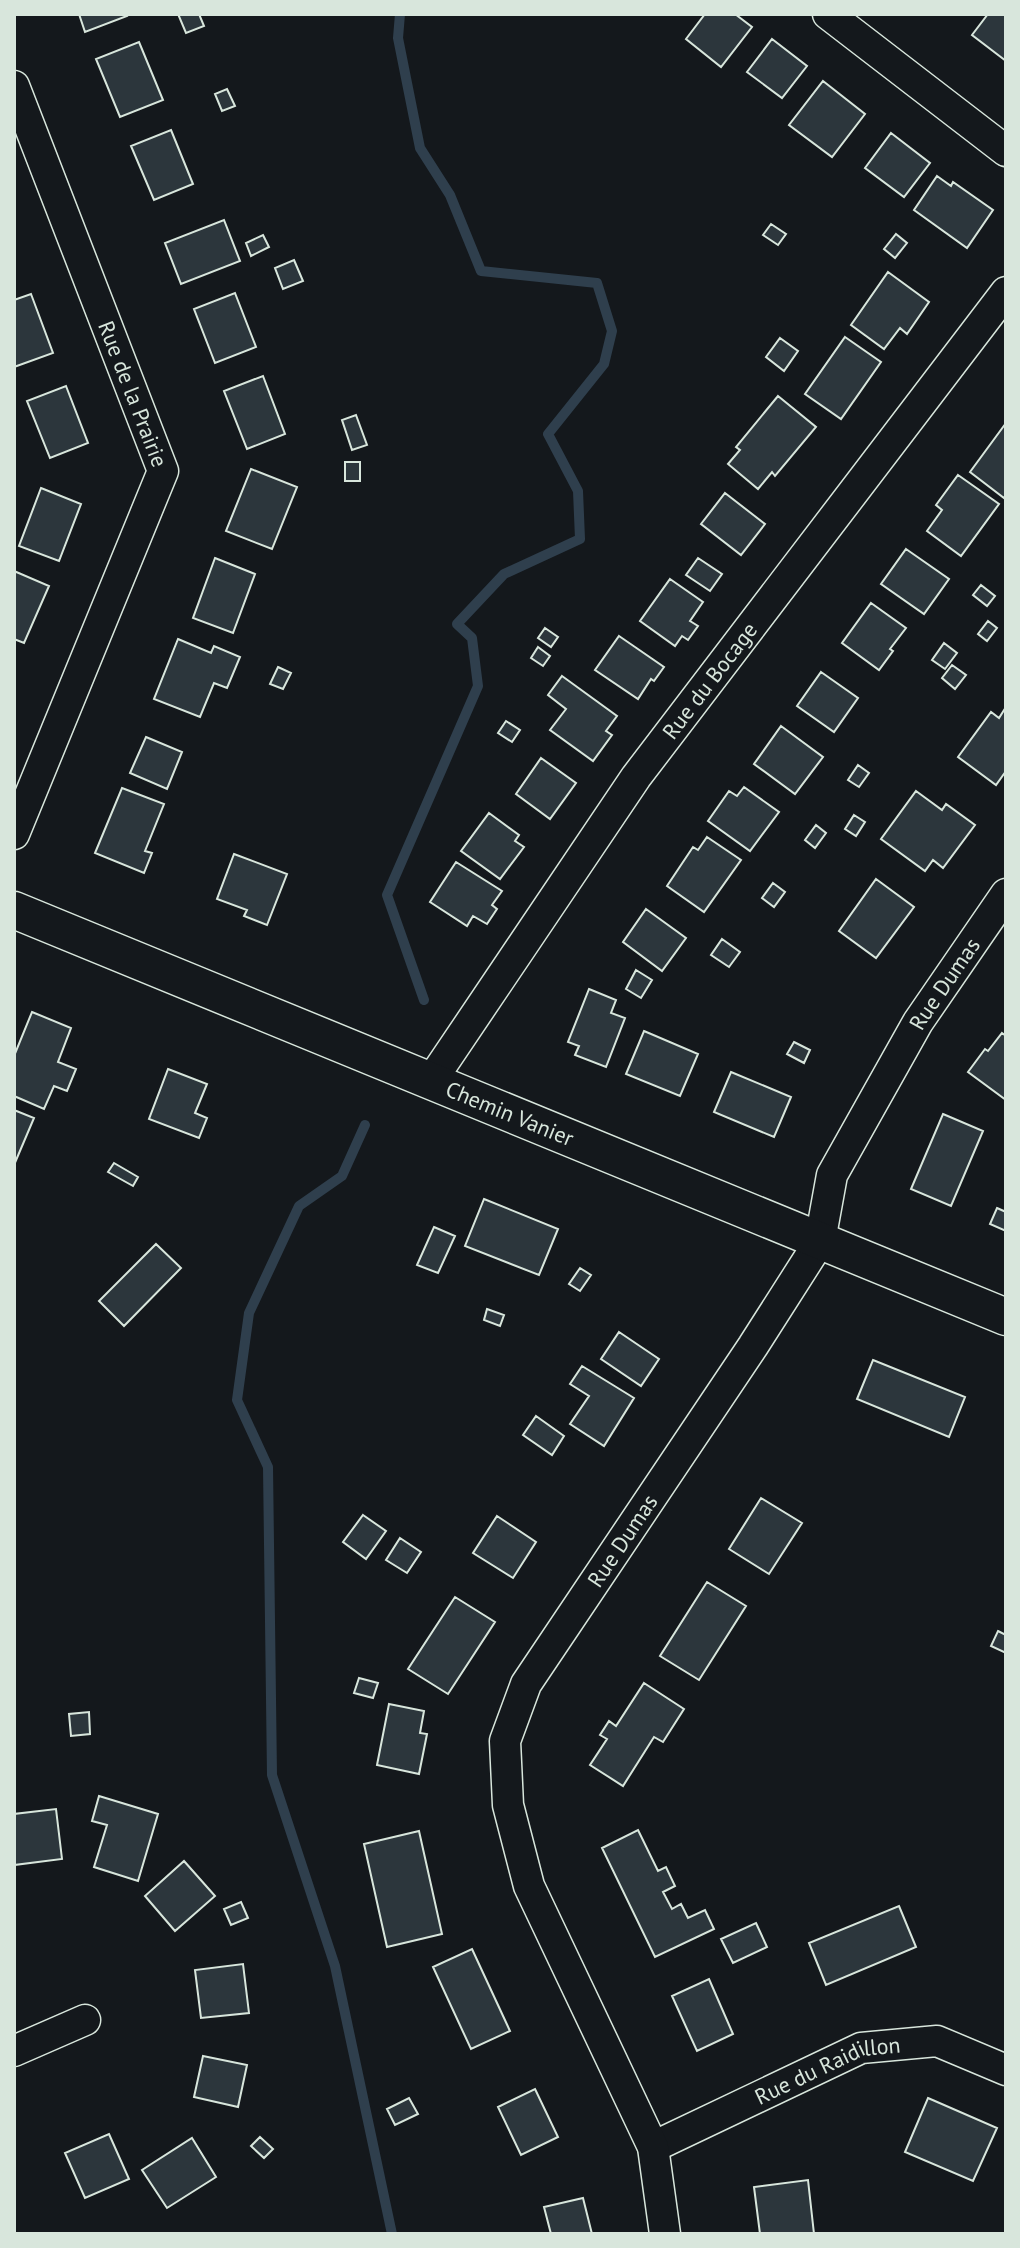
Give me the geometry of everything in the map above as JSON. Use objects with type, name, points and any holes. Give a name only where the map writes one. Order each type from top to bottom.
[{"type":"street","points":[[828,14],[1006,151]]},
{"type":"street","name":"Rue de la Prairie","points":[[14,86],[163,471],[14,834]]},
{"type":"street","name":"Rue du Bocage","points":[[431,1081],[636,777],[1006,292]]},
{"type":"street","name":"Rue Dumas","points":[[665,2234],[653,2147],[529,1886],[508,1805],[505,1741],[526,1684],[820,1241],[832,1175],[918,1022],[1006,894]]},
{"type":"street","name":"Chemin Vanier","points":[[14,910],[1006,1317]]},
{"type":"street","points":[[14,2051],[85,2020]]},
{"type":"street","name":"Rue du Raidillon","points":[[653,2147],[861,2048],[937,2041],[1006,2070]]},
{"type":"building","points":[[79,14],[126,14],[127,16],[85,32]]},
{"type":"building","points":[[178,14],[199,14],[204,26],[186,33]]},
{"type":"building","points":[[705,14],[735,14],[752,27],[721,67],[686,39]]},
{"type":"building","points":[[988,14],[1006,14],[1006,61],[972,35]]},
{"type":"building","points":[[772,39],[807,66],[782,98],[747,72]]},
{"type":"building","points":[[139,42],[163,100],[120,117],[96,59]]},
{"type":"building","points":[[823,81],[865,114],[832,157],[789,125]]},
{"type":"building","points":[[227,89],[235,106],[222,111],[215,94]]},
{"type":"building","points":[[171,130],[193,184],[154,200],[131,146]]},
{"type":"building","points":[[891,133],[930,163],[904,197],[865,168]]},
{"type":"building","points":[[937,176],[951,186],[953,182],[993,210],[967,248],[914,210]]},
{"type":"building","points":[[224,220],[240,261],[181,284],[165,243]]},
{"type":"building","points":[[771,224],[786,234],[778,245],[763,235]]},
{"type":"building","points":[[896,234],[907,243],[895,258],[884,249]]},
{"type":"building","points":[[263,235],[269,247],[251,256],[246,243]]},
{"type":"building","points":[[294,260],[303,281],[283,289],[275,268]]},
{"type":"building","points":[[888,272],[929,302],[907,334],[900,328],[884,349],[851,325]]},
{"type":"building","points":[[235,293],[256,347],[215,363],[194,309]]},
{"type":"building","points":[[31,294],[53,353],[14,367],[14,300]]},
{"type":"building","points":[[845,337],[881,362],[841,419],[805,394]]},
{"type":"building","points":[[780,338],[798,351],[784,371],[766,357]]},
{"type":"building","points":[[263,376],[285,434],[247,449],[224,391]]},
{"type":"building","points":[[66,386],[88,443],[50,458],[27,401]]},
{"type":"building","points":[[778,396],[816,427],[775,476],[772,472],[758,489],[728,464],[740,450],[736,447]]},
{"type":"building","points":[[356,415],[367,445],[352,450],[342,420]]},
{"type":"building","points":[[1006,423],[1006,495],[1004,498],[970,472]]},
{"type":"building","points":[[345,462],[360,462],[360,481],[345,481]]},
{"type":"building","points":[[251,469],[297,487],[272,549],[226,531]]},
{"type":"building","points":[[958,475],[999,504],[961,556],[927,531],[942,510],[936,505]]},
{"type":"building","points":[[41,488],[81,504],[59,561],[19,546]]},
{"type":"building","points":[[725,493],[765,524],[741,555],[701,524]]},
{"type":"building","points":[[906,549],[949,579],[924,614],[881,584]]},
{"type":"building","points":[[215,558],[255,574],[233,633],[193,618]]},
{"type":"building","points":[[698,558],[722,574],[710,591],[686,575]]},
{"type":"building","points":[[14,571],[49,586],[24,643],[14,639]]},
{"type":"building","points":[[670,579],[703,602],[690,621],[698,626],[688,640],[682,636],[675,646],[640,621]]},
{"type":"building","points":[[981,585],[995,596],[987,606],[973,595]]},
{"type":"building","points":[[871,603],[906,628],[879,670],[842,643]]},
{"type":"building","points":[[988,621],[997,628],[987,641],[978,634]]},
{"type":"building","points":[[545,628],[558,637],[551,647],[538,638]]},
{"type":"building","points":[[619,636],[664,667],[654,681],[651,679],[638,699],[595,670]]},
{"type":"building","points":[[178,639],[211,653],[214,646],[240,657],[227,688],[214,683],[200,717],[154,699]]},
{"type":"building","points":[[944,643],[957,653],[945,669],[932,660]]},
{"type":"building","points":[[538,647],[550,656],[543,666],[531,658]]},
{"type":"building","points":[[952,665],[966,675],[955,689],[942,678]]},
{"type":"building","points":[[278,667],[291,673],[283,689],[270,684]]},
{"type":"building","points":[[821,672],[858,698],[834,732],[797,706]]},
{"type":"building","points":[[562,676],[617,716],[606,731],[612,735],[593,761],[550,730],[566,709],[548,695]]},
{"type":"building","points":[[1006,707],[1006,771],[996,785],[958,757],[991,712],[999,718]]},
{"type":"building","points":[[506,721],[520,730],[512,742],[498,733]]},
{"type":"building","points":[[781,726],[823,757],[795,794],[754,764]]},
{"type":"building","points":[[146,737],[182,752],[167,789],[130,773]]},
{"type":"building","points":[[541,758],[576,783],[550,819],[516,794]]},
{"type":"building","points":[[858,765],[869,773],[859,787],[848,780]]},
{"type":"building","points":[[744,787],[779,812],[750,851],[708,821],[729,791],[737,796]]},
{"type":"building","points":[[122,788],[164,804],[145,851],[152,853],[144,873],[95,853]]},
{"type":"building","points":[[916,791],[942,810],[946,804],[975,825],[943,868],[933,860],[925,871],[881,839]]},
{"type":"building","points":[[489,813],[519,835],[515,841],[524,847],[500,879],[461,851]]},
{"type":"building","points":[[854,815],[865,822],[856,836],[845,829]]},
{"type":"building","points":[[816,825],[826,833],[815,848],[805,840]]},
{"type":"building","points":[[707,837],[741,860],[704,912],[667,886],[693,847],[698,850]]},
{"type":"building","points":[[234,854],[287,874],[267,925],[244,916],[247,910],[217,899]]},
{"type":"building","points":[[456,862],[502,891],[492,905],[497,909],[487,924],[473,916],[467,926],[430,902]]},
{"type":"building","points":[[876,879],[914,907],[876,958],[839,931]]},
{"type":"building","points":[[773,883],[785,892],[774,907],[762,898]]},
{"type":"building","points":[[646,909],[686,938],[662,971],[623,942]]},
{"type":"building","points":[[722,939],[740,952],[729,967],[711,955]]},
{"type":"building","points":[[636,970],[652,980],[641,998],[626,989]]},
{"type":"building","points":[[589,989],[616,1000],[611,1013],[625,1018],[606,1067],[575,1055],[579,1046],[568,1042]]},
{"type":"building","points":[[32,1012],[71,1028],[58,1062],[76,1069],[67,1091],[54,1086],[44,1109],[14,1096],[14,1056]]},
{"type":"building","points":[[644,1031],[698,1054],[680,1096],[626,1074]]},
{"type":"building","points":[[1002,1033],[1006,1036],[1006,1100],[968,1072]]},
{"type":"building","points":[[794,1042],[810,1050],[804,1063],[787,1054]]},
{"type":"building","points":[[168,1069],[207,1084],[195,1113],[207,1118],[199,1138],[149,1119]]},
{"type":"building","points":[[731,1072],[791,1097],[774,1137],[714,1112]]},
{"type":"building","points":[[14,1110],[34,1118],[14,1165]]},
{"type":"building","points":[[943,1114],[983,1131],[951,1206],[911,1189]]},
{"type":"building","points":[[114,1163],[138,1177],[133,1186],[108,1172]]},
{"type":"building","points":[[484,1199],[558,1229],[539,1275],[465,1246]]},
{"type":"building","points":[[997,1208],[1006,1212],[1006,1231],[990,1224]]},
{"type":"building","points":[[434,1227],[455,1236],[438,1273],[417,1265]]},
{"type":"building","points":[[156,1244],[181,1268],[124,1326],[99,1301]]},
{"type":"building","points":[[580,1268],[591,1275],[580,1291],[569,1284]]},
{"type":"building","points":[[487,1309],[504,1315],[500,1326],[484,1320]]},
{"type":"building","points":[[619,1332],[659,1359],[641,1386],[601,1359]]},
{"type":"building","points":[[873,1360],[965,1397],[949,1437],[857,1399]]},
{"type":"building","points":[[582,1366],[634,1398],[604,1446],[570,1424],[589,1396],[570,1384]]},
{"type":"building","points":[[536,1416],[564,1436],[552,1455],[523,1435]]},
{"type":"building","points":[[761,1498],[802,1523],[769,1574],[729,1549]]},
{"type":"building","points":[[363,1515],[386,1531],[366,1559],[343,1542]]},
{"type":"building","points":[[497,1516],[536,1542],[513,1578],[473,1553]]},
{"type":"building","points":[[400,1538],[421,1552],[407,1573],[386,1560]]},
{"type":"building","points":[[707,1582],[746,1606],[699,1680],[660,1656]]},
{"type":"building","points":[[455,1597],[495,1622],[448,1694],[408,1669]]},
{"type":"building","points":[[998,1631],[1006,1635],[1006,1653],[991,1646]]},
{"type":"building","points":[[359,1678],[378,1683],[373,1698],[354,1693]]},
{"type":"building","points":[[644,1683],[684,1709],[663,1742],[654,1737],[623,1786],[590,1765],[607,1739],[600,1735],[609,1721],[616,1726]]},
{"type":"building","points":[[389,1704],[424,1711],[420,1733],[427,1734],[419,1774],[377,1765]]},
{"type":"building","points":[[89,1712],[90,1734],[71,1736],[69,1714]]},
{"type":"building","points":[[99,1796],[158,1814],[138,1881],[94,1867],[107,1825],[92,1821]]},
{"type":"building","points":[[56,1809],[62,1859],[14,1865],[14,1814]]},
{"type":"building","points":[[638,1830],[658,1871],[666,1867],[675,1886],[663,1892],[672,1909],[681,1904],[688,1918],[705,1910],[714,1929],[655,1957],[602,1848]]},
{"type":"building","points":[[419,1831],[442,1934],[387,1947],[364,1844]]},
{"type":"building","points":[[184,1861],[215,1896],[175,1931],[145,1896]]},
{"type":"building","points":[[241,1902],[248,1918],[231,1925],[224,1909]]},
{"type":"building","points":[[899,1906],[916,1947],[826,1985],[809,1943]]},
{"type":"building","points":[[756,1923],[767,1947],[733,1963],[721,1939]]},
{"type":"building","points":[[472,1949],[510,2031],[471,2049],[433,1967]]},
{"type":"building","points":[[243,1964],[249,2013],[201,2018],[195,1970]]},
{"type":"building","points":[[709,1979],[733,2034],[697,2051],[672,1996]]},
{"type":"building","points":[[203,2056],[247,2065],[238,2107],[194,2097]]},
{"type":"building","points":[[535,2089],[558,2137],[521,2155],[498,2107]]},
{"type":"building","points":[[409,2098],[418,2114],[395,2125],[387,2109]]},
{"type":"building","points":[[928,2098],[997,2128],[973,2181],[905,2152]]},
{"type":"building","points":[[109,2134],[129,2179],[85,2198],[65,2153]]},
{"type":"building","points":[[260,2137],[273,2149],[264,2158],[251,2146]]},
{"type":"building","points":[[192,2138],[216,2177],[167,2208],[142,2170]]},
{"type":"building","points":[[808,2180],[814,2234],[760,2234],[754,2187]]},
{"type":"building","points":[[583,2198],[592,2234],[551,2234],[544,2207]]},
{"type":"waterway","points":[[400,14],[398,38],[420,148],[450,195],[481,271],[597,283],[612,331],[604,364],[548,434],[578,491],[580,539],[504,574],[457,624],[472,638],[478,686],[387,895],[424,1000]]},
{"type":"waterway","points":[[365,1125],[342,1176],[299,1206],[249,1313],[237,1400],[268,1467],[272,1775],[335,1966],[392,2234]]}]
